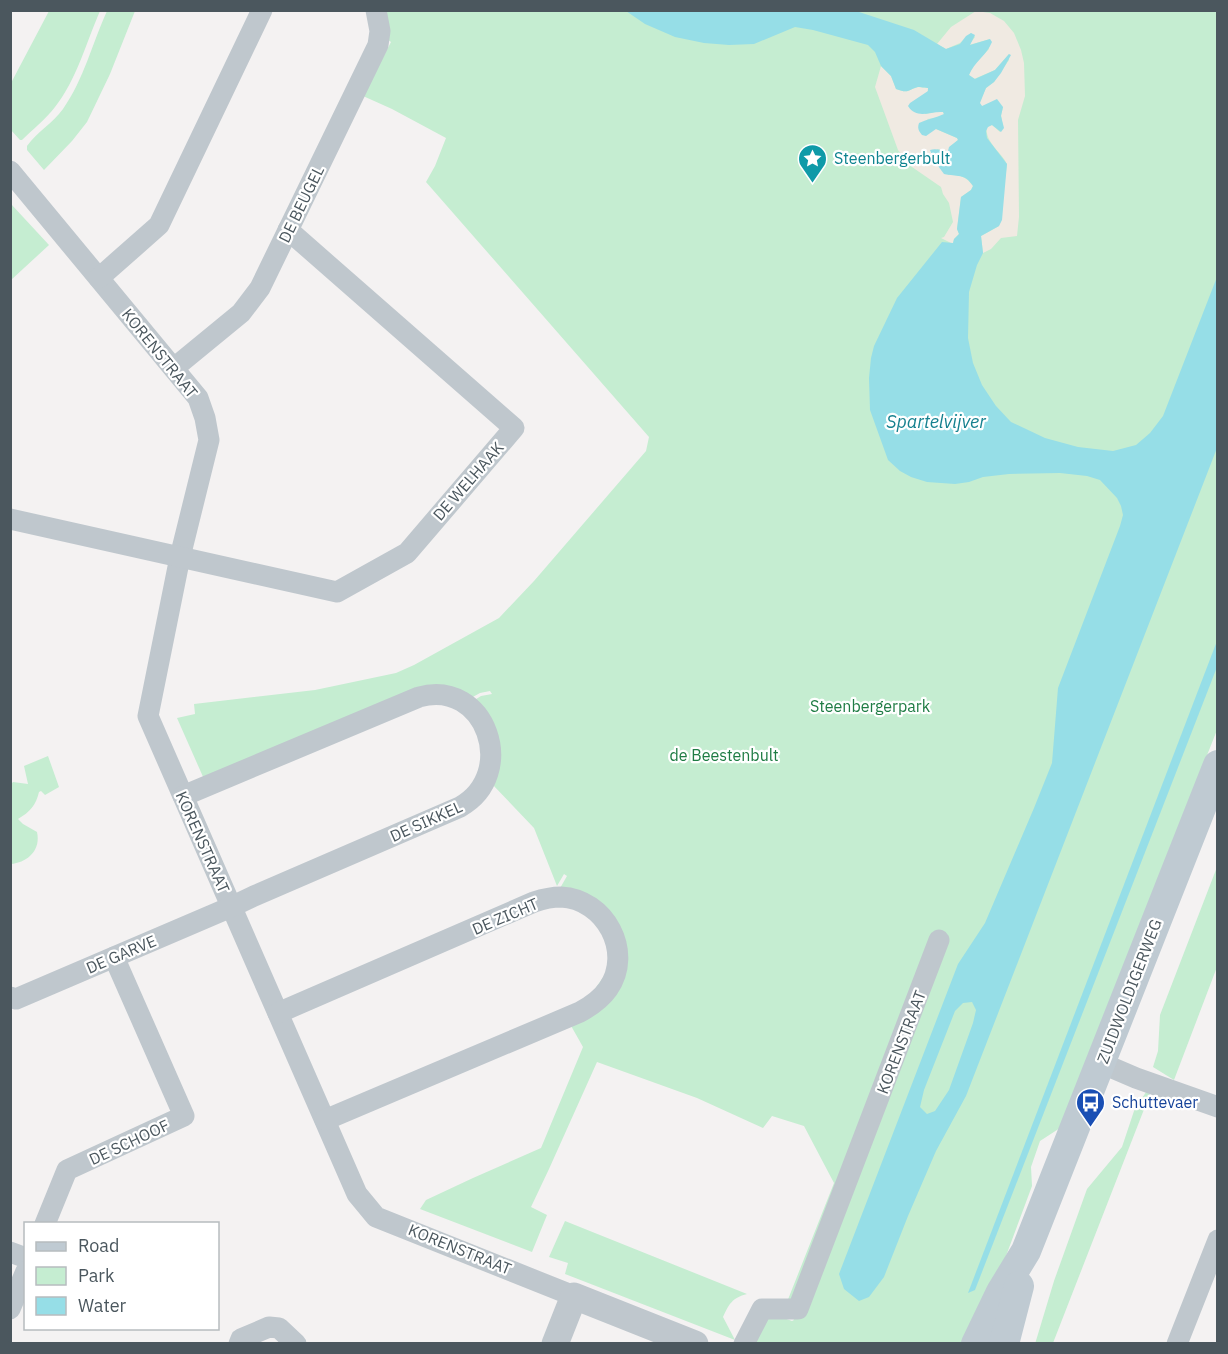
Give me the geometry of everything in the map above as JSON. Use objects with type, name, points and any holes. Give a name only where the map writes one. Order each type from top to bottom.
[{"type":"main road","name":"ZUIDWOLDIGERWEG","points":[[976,1344],[1001,1293],[1026,1251],[1218,765]]},
{"type":"main road","name":"ZUIDWOLDIGERWEG","points":[[1004,1344],[1026,1251]]},
{"type":"street","points":[[99,278],[159,225],[262,10]]},
{"type":"street","name":"DE BEUGEL","points":[[174,369],[241,313],[260,288],[378,45],[380,31],[376,10]]},
{"type":"street","name":"KORENSTRAAT","points":[[10,171],[198,398],[205,418],[209,440],[180,557],[148,716],[357,1194],[376,1216],[695,1344]]},
{"type":"street","name":"DE WELHAAK","points":[[180,557],[337,592],[407,553],[514,428],[288,230]]},
{"type":"street","points":[[10,519],[180,557]]},
{"type":"street","name":"DE SIKKEL","points":[[183,796],[428,694],[439,693],[458,698],[474,711],[484,727],[490,748],[489,771],[482,788],[469,802],[231,907]]},
{"type":"street","name":"DE ZICHT","points":[[278,1014],[534,902],[548,898],[576,899],[600,913],[609,924],[617,949],[615,975],[605,992],[591,1005],[325,1120]]},
{"type":"street","name":"DE GARVE","points":[[10,997],[16,999],[231,907]]},
{"type":"street","name":"KORENSTRAAT","points":[[744,1344],[762,1309],[798,1309],[939,940]]},
{"type":"street","name":"DE SCHOOF","points":[[46,1222],[67,1170],[184,1116],[114,957]]},
{"type":"street","points":[[1101,1063],[1218,1107]]},
{"type":"street","points":[[1177,1344],[1218,1240]]},
{"type":"street","points":[[10,1309],[24,1276]]},
{"type":"street","points":[[555,1344],[574,1296]]},
{"type":"street","points":[[239,1344],[241,1339],[269,1327],[279,1328],[296,1344]]},
{"type":"green space","points":[[49,11],[100,11],[75,73],[63,96],[47,116],[20,140],[11,130],[11,83]]},
{"type":"green space","points":[[107,11],[135,11],[110,74],[87,122],[44,170],[27,150],[27,146],[59,114],[70,98]]},
{"type":"green space","name":"Steenbergerpark","points":[[385,11],[1217,11],[1217,730],[1060,1128],[1040,1141],[1031,1167],[1032,1186],[1003,1264],[969,1343],[754,1343],[770,1313],[794,1320],[787,1302],[834,1183],[804,1126],[772,1116],[763,1128],[697,1098],[597,1062],[531,1207],[547,1215],[532,1252],[420,1209],[426,1200],[541,1148],[583,1047],[570,1024],[624,948],[559,890],[567,876],[564,874],[557,886],[534,828],[492,784],[473,701],[481,696],[492,694],[490,691],[471,698],[460,692],[204,779],[177,718],[195,714],[194,704],[315,690],[396,673],[499,618],[534,581],[646,451],[649,437],[426,182],[446,138],[363,96],[391,42],[387,39]]},
{"type":"green space","points":[[11,204],[49,245],[10,280]]},
{"type":"green space","points":[[48,756],[59,787],[45,795],[39,792],[32,808],[18,819],[37,832],[38,838],[35,850],[28,858],[11,864],[11,784],[13,782],[28,784],[24,766]]},
{"type":"green space","points":[[1217,867],[1217,967],[1174,1080],[1153,1067],[1158,1051],[1160,1015]]},
{"type":"green space","points":[[1146,1092],[1150,1094],[1053,1343],[1035,1344],[1054,1281],[1087,1189],[1122,1147],[1134,1111]]},
{"type":"green space","points":[[565,1221],[747,1294],[732,1302],[723,1317],[735,1340],[565,1274],[568,1263],[549,1257]]},
{"type":"sand","points":[[976,11],[990,13],[1004,21],[1014,33],[1024,63],[1025,96],[1018,120],[1019,217],[1017,236],[1001,238],[991,249],[983,253],[981,236],[999,226],[1007,164],[990,142],[987,132],[987,127],[992,125],[1000,132],[1003,128],[1001,115],[1003,107],[982,106],[979,103],[986,88],[994,82],[1009,60],[1009,54],[995,70],[974,79],[969,75],[972,67],[989,49],[990,39],[969,45],[975,37],[971,33],[960,43],[946,49],[937,44],[951,27]]},
{"type":"sand","points":[[881,66],[891,76],[896,89],[906,91],[918,87],[928,88],[925,114],[939,111],[944,115],[927,119],[936,129],[958,140],[948,151],[937,149],[948,175],[962,177],[973,186],[961,197],[957,229],[959,234],[953,244],[941,238],[953,222],[949,203],[941,187],[912,167],[898,150],[875,87]]},
{"type":"water","name":"Spartelvijver","points":[[626,11],[856,11],[914,30],[946,49],[960,44],[971,33],[975,35],[970,45],[990,39],[992,42],[990,47],[969,75],[975,79],[995,70],[1009,54],[1011,55],[1001,73],[986,88],[980,103],[982,106],[997,99],[1003,107],[1001,116],[1004,128],[1001,132],[992,125],[986,131],[987,138],[1007,164],[1002,220],[999,226],[981,236],[983,253],[969,292],[968,338],[973,363],[982,385],[996,406],[1011,422],[1045,438],[1078,447],[1113,451],[1136,445],[1150,433],[1163,416],[1217,277],[1217,448],[966,1096],[936,1151],[884,1277],[869,1297],[859,1301],[844,1289],[839,1274],[958,964],[985,923],[1052,763],[1058,688],[1123,515],[1117,498],[1100,480],[1087,476],[1060,473],[1009,474],[955,484],[927,482],[900,471],[888,460],[870,410],[869,378],[874,346],[897,298],[942,242],[953,243],[959,234],[957,229],[961,197],[973,186],[964,177],[944,174],[930,150],[948,151],[949,147],[958,140],[957,138],[936,129],[926,136],[919,131],[919,123],[944,114],[943,112],[915,113],[908,106],[928,91],[928,88],[918,87],[906,91],[896,89],[891,76],[881,66],[875,52],[868,45],[813,30],[795,27],[754,44],[729,45],[675,37],[645,24]],"holes":[[[972,1002],[976,1010],[949,1090],[935,1111],[927,1114],[920,1107],[924,1090],[955,1011],[963,1003]]]},
{"type":"water","points":[[1217,641],[1217,667],[975,1290],[968,1293]]},
{"type":"place","name":"Steenbergerbult","points":[[813,184]]},
{"type":"place","name":"Schuttevaer","points":[[1091,1128]]},
{"type":"park label","name":"de Beestenbult","points":[[724,755]]}]
